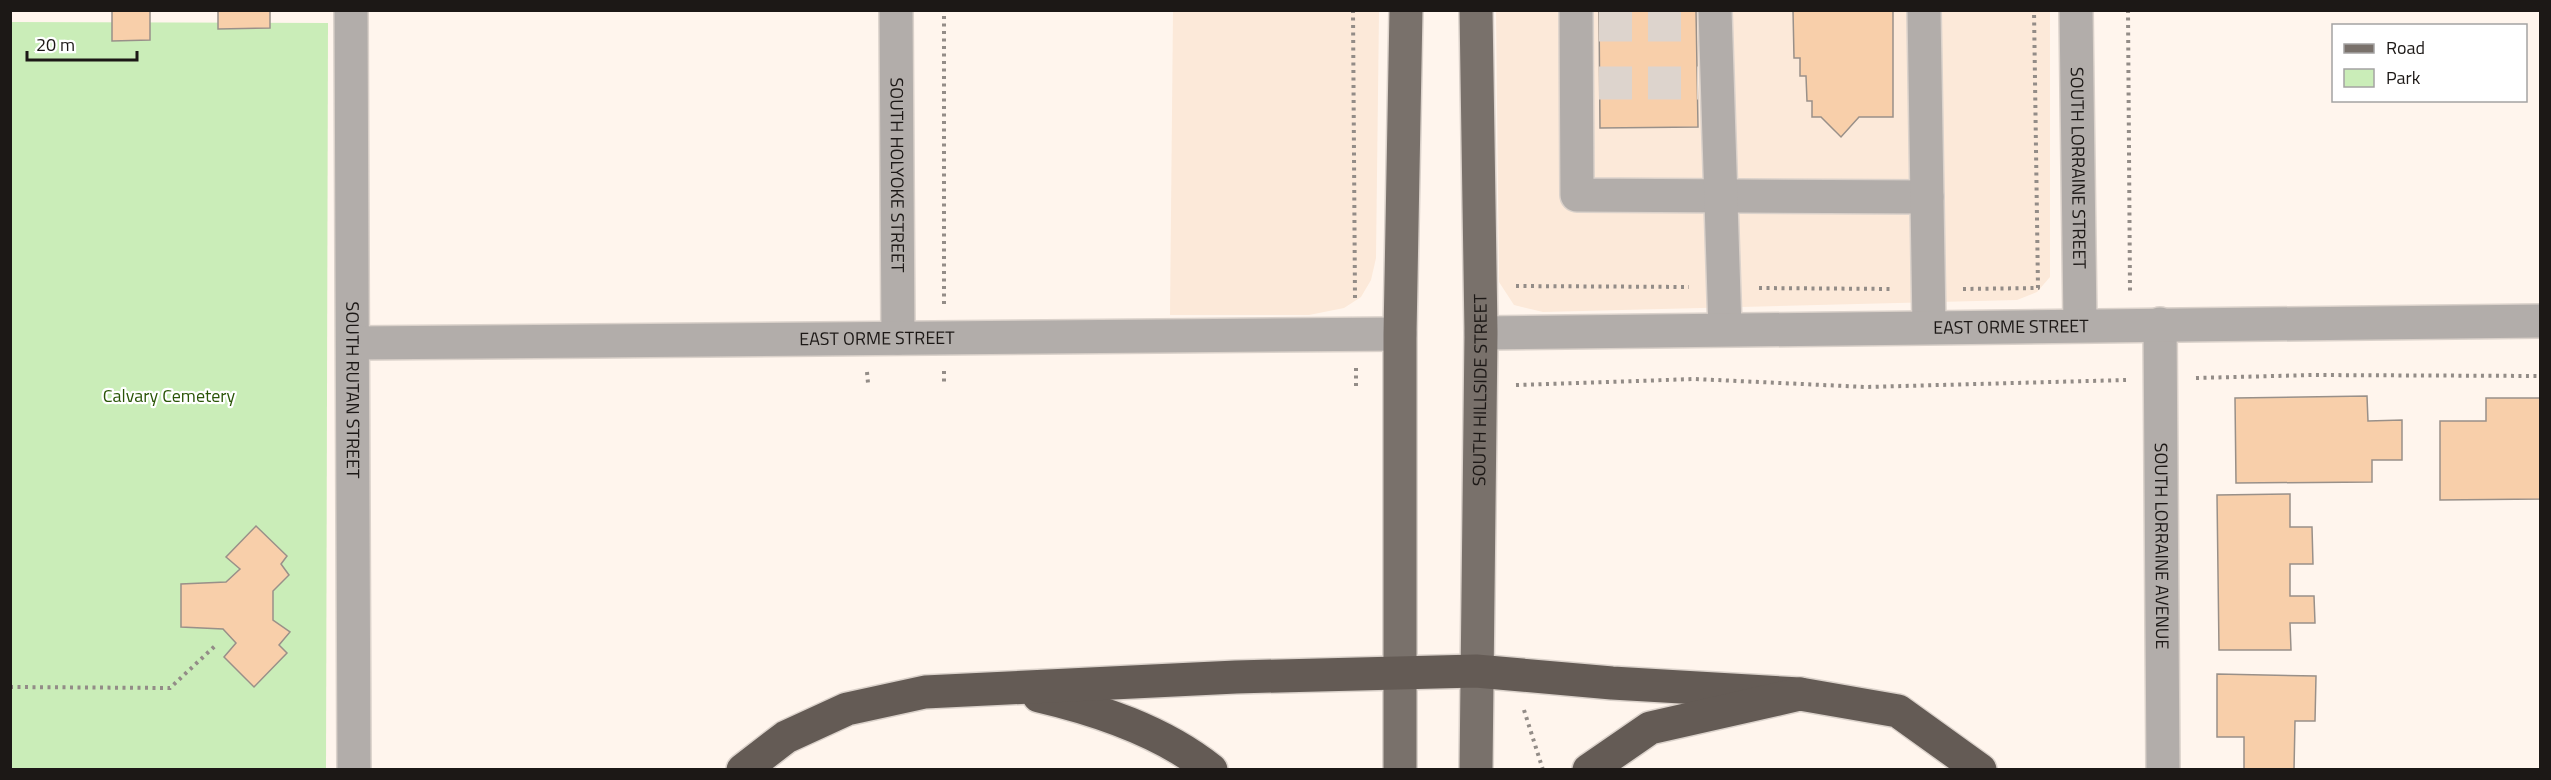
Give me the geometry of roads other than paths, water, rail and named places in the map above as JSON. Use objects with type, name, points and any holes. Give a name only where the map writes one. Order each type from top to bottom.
[{"type":"highway","points":[[743,770],[786,736],[847,709],[925,692],[1399,671],[1476,671],[1612,683],[1800,694],[1898,711],[1980,770]]},
{"type":"highway","points":[[987,688],[1032,694],[1069,703],[1144,729],[1211,770]]},
{"type":"highway","points":[[1588,770],[1650,728],[1800,694]]},
{"type":"main road","points":[[1400,770],[1400,334],[1406,10]]},
{"type":"main road","name":"SOUTH HILLSIDE STREET","points":[[1476,10],[1481,333],[1476,770]]},
{"type":"street","name":"SOUTH RUTAN STREET","points":[[351,10],[354,770]]},
{"type":"street","name":"SOUTH HOLYOKE STREET","points":[[897,10],[898,338]]},
{"type":"street","points":[[1924,10],[1929,327]]},
{"type":"street","name":"SOUTH LORRAINE STREET","points":[[2076,10],[2080,324]]},
{"type":"street","points":[[1584,20],[1588,83],[1577,195],[1928,197]]},
{"type":"street","points":[[1709,21],[1707,83],[1720,196],[1725,329]]},
{"type":"street","name":"EAST ORME STREET","points":[[1481,333],[2080,324],[2541,321]]},
{"type":"street","name":"SOUTH LORRAINE AVENUE","points":[[2160,324],[2163,770]]},
{"type":"street","name":"EAST ORME STREET","points":[[353,343],[1400,334]]},
{"type":"tunnel","points":[[1599,25],[1696,25]]},
{"type":"tunnel","points":[[1599,83],[1698,83]]},
{"type":"park label","name":"Calvary Cemetery","points":[[169,396]]}]
